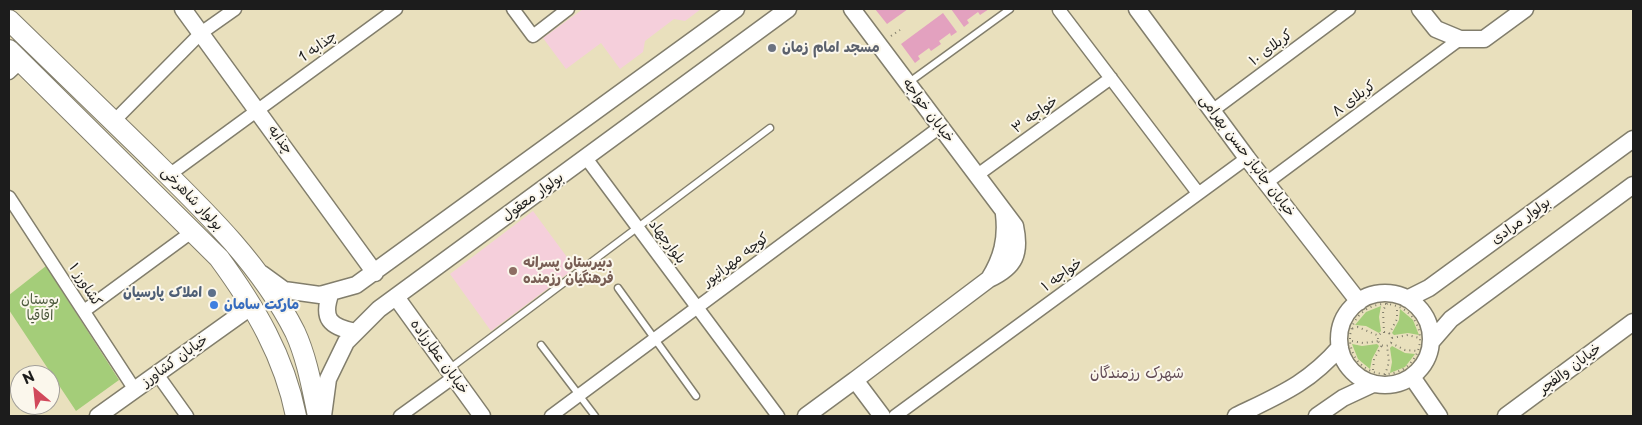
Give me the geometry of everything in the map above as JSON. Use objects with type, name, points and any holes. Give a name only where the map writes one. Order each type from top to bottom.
[{"type":"main road","name":"بولوار شاهرخی","points":[[9,20],[169,175],[207,214],[258,272],[277,300],[296,334],[309,373],[318,416]]},
{"type":"main road","name":"بولوار شاهرخی","points":[[13,62],[193,231],[219,258],[252,306],[289,383],[296,416]]},
{"type":"street","name":"چذابه","points":[[183,9],[375,273]]},
{"type":"street","points":[[114,121],[201,33],[235,9]]},
{"type":"street","name":"چذابه 1","points":[[169,175],[396,9]]},
{"type":"street","points":[[513,9],[533,36],[568,9]]},
{"type":"street","points":[[258,272],[284,290],[320,295],[356,285],[736,9]]},
{"type":"street","name":"بولوار معقول","points":[[323,416],[328,380],[346,342],[379,309],[788,9]]},
{"type":"street","name":"خیابان خواجه","points":[[806,416],[989,279],[1004,272],[1015,258],[1019,242],[1015,226],[852,9]]},
{"type":"street","name":"خیابان جانباز حسن بهرامی","points":[[1136,9],[1266,183],[1359,302]]},
{"type":"street","name":"کربلای ۱۰","points":[[1212,111],[1349,9]]},
{"type":"street","points":[[1420,9],[1436,29],[1460,39],[1484,39],[1525,9]]},
{"type":"street","points":[[1059,10],[1198,193]]},
{"type":"street","name":"کربلای ۸","points":[[1266,183],[1460,39]]},
{"type":"street","name":"خواجه ۳","points":[[976,176],[1111,78]]},
{"type":"street","name":"کوچه مهرانپور","points":[[551,416],[940,127]]},
{"type":"street","name":"بولوار مرادی","points":[[1359,302],[1378,294],[1396,301],[1429,288],[1633,139]]},
{"type":"street","name":"بلوارجهاد","points":[[586,158],[778,416]]},
{"type":"street","name":"خواجه ۱","points":[[895,416],[1247,158]]},
{"type":"street","points":[[1425,345],[1451,319],[1633,185]]},
{"type":"street","name":"کشاورز ۱","points":[[9,197],[135,390]]},
{"type":"street","points":[[84,310],[193,231]]},
{"type":"street","points":[[331,292],[325,306],[328,319],[337,328],[356,332]]},
{"type":"street","name":"خیابان عطارزاده","points":[[396,297],[482,416]]},
{"type":"street","points":[[1359,302],[1345,318],[1348,366],[1355,374],[1393,385],[1412,377],[1426,361],[1425,345],[1430,332],[1425,317],[1416,305],[1396,301]]},
{"type":"street","name":"خیابان کشاورز","points":[[98,416],[252,306]]},
{"type":"street","name":"خیابان والفجر","points":[[1513,414],[1633,322]]},
{"type":"street","points":[[1236,416],[1298,386],[1322,368],[1346,337]]},
{"type":"street","points":[[157,374],[187,416]]},
{"type":"street","points":[[405,415],[451,374]]},
{"type":"street","points":[[1412,377],[1439,416]]},
{"type":"street","points":[[1317,416],[1343,398],[1377,379]]},
{"type":"street","points":[[855,380],[882,416]]},
{"type":"lane","points":[[907,84],[1010,9]]},
{"type":"lane","points":[[451,374],[637,228],[770,128]]},
{"type":"lane","points":[[618,288],[696,396]]},
{"type":"lane","points":[[541,345],[595,416]]},
{"type":"path","points":[[1384,333],[1381,317],[1396,301]]},
{"type":"path","points":[[1389,334],[1396,319],[1396,301]]},
{"type":"path","points":[[1346,337],[1365,311],[1396,301]]},
{"type":"path","points":[[1396,301],[1414,319],[1425,345]]},
{"type":"path","points":[[1346,337],[1365,328],[1380,336]]},
{"type":"path","points":[[1384,333],[1389,334],[1392,338],[1391,343],[1387,346],[1382,345],[1379,341],[1380,336],[1384,333]]},
{"type":"path","points":[[1392,338],[1408,336],[1425,345]]},
{"type":"path","points":[[1346,337],[1363,344],[1379,341]]},
{"type":"path","points":[[1346,337],[1356,360],[1377,379]]},
{"type":"path","points":[[1391,343],[1405,350],[1425,345]]},
{"type":"path","points":[[1377,379],[1374,360],[1382,345]]},
{"type":"path","points":[[1377,379],[1406,368],[1425,345]]},
{"type":"path","points":[[1377,379],[1389,362],[1387,346]]},
{"type":"shaded area","points":[[583,9],[701,9],[685,21],[674,19],[645,41],[643,52],[620,69],[601,43],[566,69],[543,38]]},
{"type":"shaded area","name":"دبیرستان پسرانه فرهنگیان رزمنده","points":[[533,211],[575,268],[491,331],[450,274]]},
{"type":"green space","name":"بوستان اقاقیا","points":[[46,266],[119,380],[76,411],[60,387],[60,365],[45,365],[9,310],[9,295]]},
{"type":"green space","points":[[1381,306],[1379,317],[1381,331],[1379,333],[1366,326],[1355,325],[1366,312]]},
{"type":"green space","points":[[1400,309],[1413,320],[1419,335],[1408,333],[1394,335],[1392,333],[1399,320]]},
{"type":"green space","points":[[1352,344],[1362,346],[1377,344],[1379,346],[1372,359],[1370,369],[1358,359]]},
{"type":"green space","points":[[1392,346],[1405,353],[1415,354],[1405,367],[1390,373],[1392,362],[1390,348]]},
{"type":"building","points":[[875,9],[908,9],[887,24]]},
{"type":"building","points":[[951,9],[989,9],[980,15],[978,12],[967,20],[969,23],[964,27]]},
{"type":"building","points":[[943,13],[957,32],[951,36],[950,33],[939,41],[941,44],[931,51],[929,48],[918,56],[920,59],[915,63],[901,44]]},
{"type":"place","name":"مسجد امام زمان","points":[[772,48]]},
{"type":"place","name":"دبیرستان پسرانه فرهنگیان رزمنده","points":[[513,271]]},
{"type":"place","name":"املاک پارسیان","points":[[212,293]]},
{"type":"place","name":"مارکت سامان","points":[[214,305]]},
{"type":"district","name":"شهرک رزمندگان","points":[[1137,374]]}]
